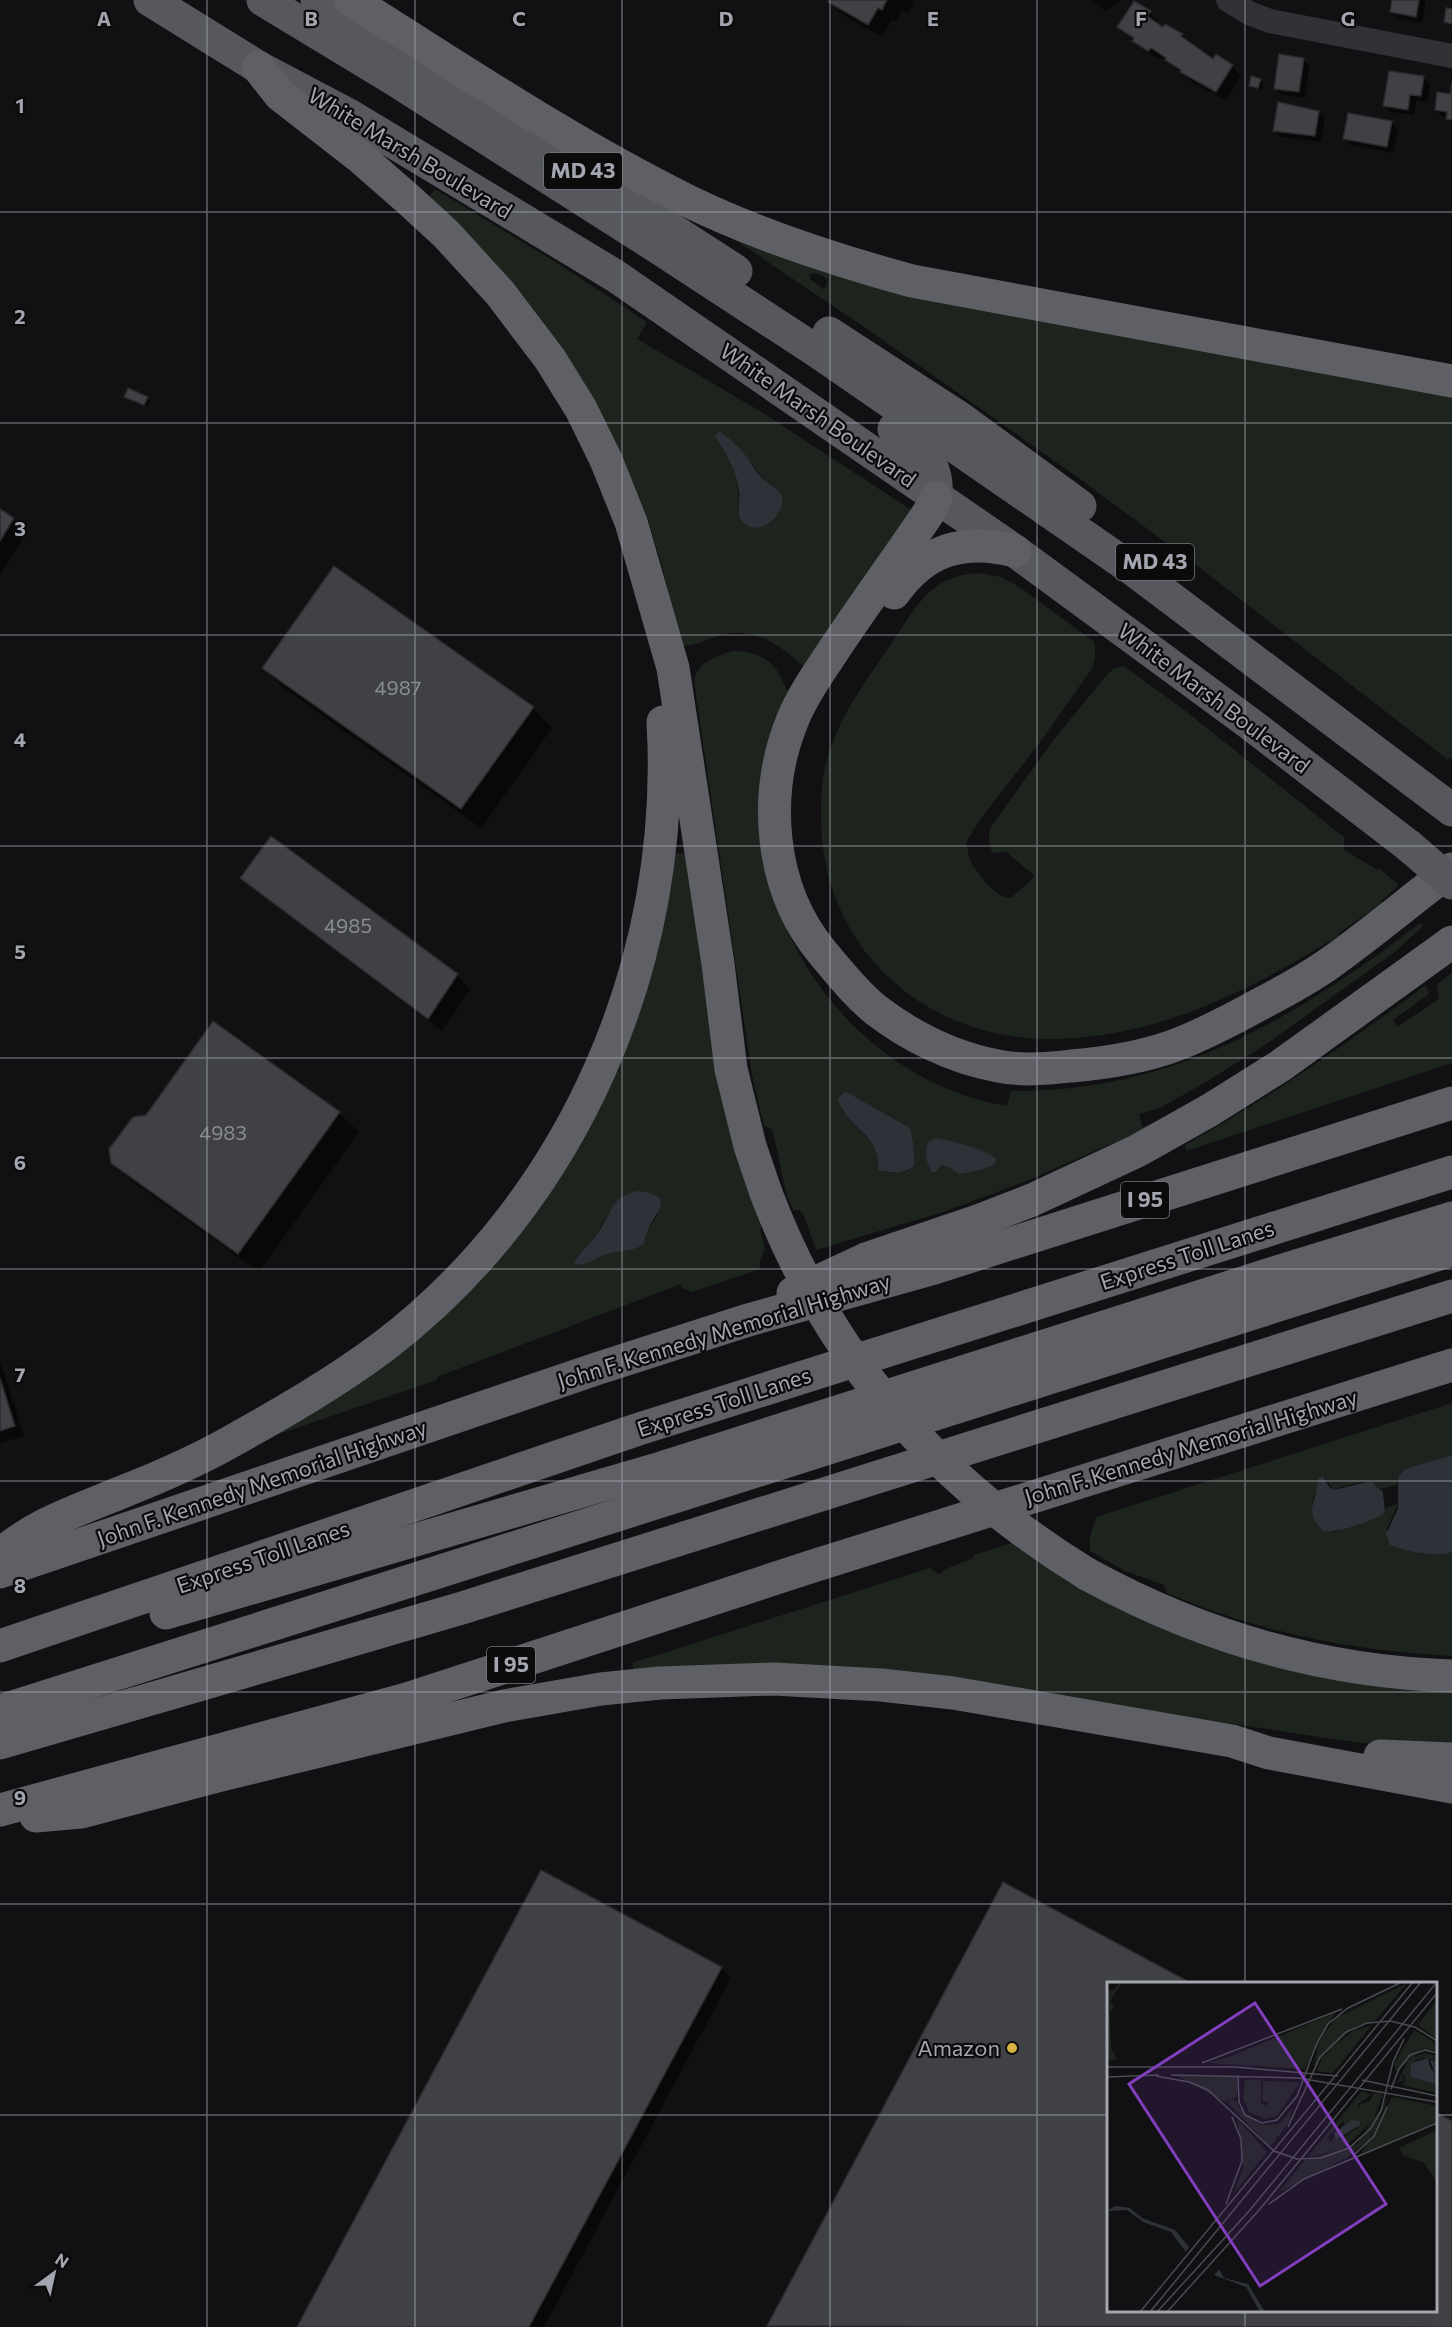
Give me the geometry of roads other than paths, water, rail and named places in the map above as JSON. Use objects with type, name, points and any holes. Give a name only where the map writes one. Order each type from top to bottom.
[{"type":"highway","name":"White Marsh Boulevard","points":[[150,0],[258,67],[347,114],[614,275],[1015,551],[1249,723],[1408,846],[1452,883]]},
{"type":"highway","points":[[252,0],[303,37],[914,442],[927,456],[937,487],[931,509],[855,617],[802,699],[792,721],[777,781],[774,807],[779,860],[788,895],[808,933],[873,1008],[903,1029],[937,1047],[998,1066],[1032,1068],[1115,1061],[1173,1046],[1301,982],[1452,869]]},
{"type":"highway","points":[[262,0],[430,102],[818,352],[1135,571],[1452,810]]},
{"type":"highway","name":"MD 43","points":[[316,0],[669,226],[960,418],[1229,619],[1452,796]]},
{"type":"highway","points":[[351,0],[552,126],[642,177],[716,214],[808,249],[874,271],[923,283],[1452,381]]},
{"type":"highway","points":[[258,67],[280,95],[361,158],[439,228],[500,293],[536,339],[580,409],[614,476],[631,522],[673,668],[718,964],[731,1069],[750,1146],[789,1252],[818,1306],[864,1374],[903,1423],[941,1463],[997,1512],[1087,1574],[1168,1614],[1255,1646],[1353,1668],[1452,1676]]},
{"type":"highway","points":[[848,981],[826,950],[802,885],[795,857],[792,795],[800,753],[813,717],[830,683],[907,574],[946,550],[981,545],[1015,551]]},
{"type":"highway","points":[[0,1556],[21,1539],[58,1517],[143,1484],[228,1443],[298,1403],[356,1365],[385,1345],[436,1301],[490,1244],[530,1194],[566,1138],[601,1068],[632,987],[649,923],[660,853],[664,791],[664,743],[657,615]]},
{"type":"highway","points":[[745,1321],[838,1270],[1032,1200],[1137,1151],[1210,1110],[1280,1066],[1452,942]]},
{"type":"highway","name":"John F. Kennedy Memorial Highway","points":[[0,1572],[472,1411],[745,1321],[934,1268],[1452,1104]]},
{"type":"highway","name":"Express Toll Lanes","points":[[0,1646],[628,1432],[1452,1172]]},
{"type":"highway","points":[[0,1661],[526,1509],[1452,1218]]},
{"type":"highway","points":[[0,1711],[1452,1250]]},
{"type":"highway","points":[[0,1743],[472,1605],[1452,1296]]},
{"type":"highway","name":"John F. Kennedy Memorial Highway","points":[[0,1812],[407,1699],[821,1563],[1452,1365]]},
{"type":"highway","points":[[0,1812],[48,1816],[81,1812],[217,1776],[504,1706],[601,1689],[670,1683],[774,1679],[899,1686],[1232,1741],[1300,1746],[1369,1755],[1452,1759]]},
{"type":"highway","points":[[1232,1741],[1269,1753],[1452,1787]]},
{"type":"street","points":[[1228,0],[1249,13],[1270,21],[1348,38],[1452,56]]},
{"type":"place","name":"Amazon","points":[[1012,2048]]}]
